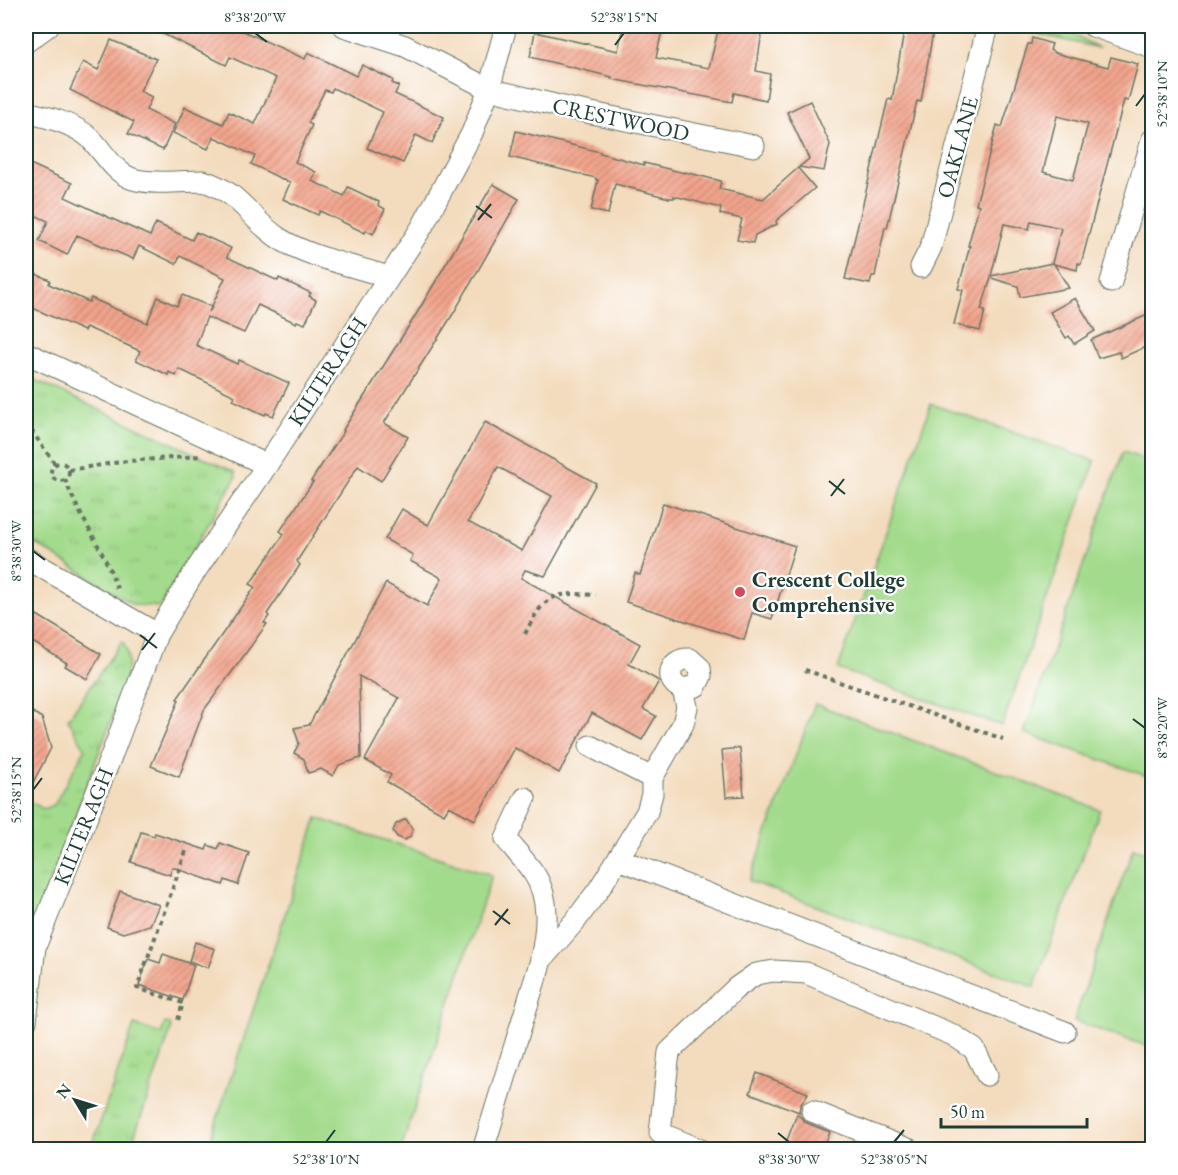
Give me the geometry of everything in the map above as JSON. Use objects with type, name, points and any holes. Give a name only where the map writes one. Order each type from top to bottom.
[{"type":"street","points":[[26,42],[48,26]]},
{"type":"street","points":[[344,26],[403,45],[489,89]]},
{"type":"street","name":"KILTERAGH","points":[[26,1021],[30,945],[114,749],[157,634],[192,576],[422,227],[472,133],[489,89],[506,26]]},
{"type":"street","name":"OAKLANE","points":[[921,267],[931,247],[988,26]]},
{"type":"street","points":[[1093,26],[1152,47]]},
{"type":"street","name":"CRESTWOOD","points":[[489,89],[754,146]]},
{"type":"street","points":[[26,112],[79,131],[89,138],[121,173],[132,179],[147,182],[203,181],[212,184],[243,204],[267,228],[288,244],[309,253],[388,277]]},
{"type":"street","points":[[1111,282],[1152,140]]},
{"type":"street","points":[[26,353],[267,465]]},
{"type":"street","points":[[26,558],[157,634]]},
{"type":"street","points":[[541,960],[576,920],[647,812],[652,795],[652,778],[683,724],[687,707],[683,689]]},
{"type":"street","points":[[590,746],[652,778]]},
{"type":"street","points":[[483,1149],[541,960],[547,930],[545,903],[534,874],[506,839],[525,798]]},
{"type":"street","points":[[618,859],[1065,1032]]},
{"type":"street","points":[[701,1149],[660,1133],[669,1052],[736,988],[756,974],[774,970],[806,973],[953,1035],[974,1049],[987,1075]]},
{"type":"street","points":[[812,1111],[910,1149]]},
{"type":"path","points":[[26,423],[55,464]]},
{"type":"path","points":[[69,470],[128,461],[201,456],[225,446]]},
{"type":"path","points":[[55,464],[65,464],[69,470]]},
{"type":"path","points":[[55,464],[51,470],[52,477],[58,480],[65,479]]},
{"type":"path","points":[[69,470],[65,479],[73,501],[112,573],[120,595],[123,615]]},
{"type":"path","points":[[525,634],[546,601],[555,595],[567,593],[596,595]]},
{"type":"path","points":[[805,670],[1003,739]]},
{"type":"path","points":[[178,1020],[183,1003],[137,988],[187,848]]},
{"type":"green space","points":[[1012,26],[1056,26],[1099,48],[1011,28]]},
{"type":"green space","points":[[26,376],[235,472],[236,477],[160,607],[134,605],[26,538]]},
{"type":"green space","points":[[931,404],[1095,461],[1002,726],[838,669]]},
{"type":"green space","points":[[1123,452],[1152,462],[1152,778],[1024,733]]},
{"type":"green space","points":[[122,641],[128,658],[124,686],[41,906],[26,926],[26,799],[43,809],[54,805],[85,749],[68,719]]},
{"type":"green space","points":[[815,704],[1100,810],[1034,987],[749,881]]},
{"type":"green space","points":[[317,818],[492,875],[401,1149],[230,1149],[209,1143]]},
{"type":"green space","points":[[1133,848],[1152,854],[1152,1048],[1074,1021]]},
{"type":"green space","points":[[165,1023],[170,1024],[171,1030],[130,1149],[94,1149],[93,1143],[134,1025],[161,1034]]},
{"type":"building","points":[[147,26],[232,26],[305,59],[308,52],[356,76],[362,65],[393,80],[392,83],[399,86],[395,94],[444,117],[432,143],[416,135],[403,163],[367,148],[383,112],[333,88],[331,92],[325,90],[308,123],[312,125],[295,162],[316,172],[312,181],[344,196],[348,187],[379,202],[378,205],[385,209],[373,234],[366,230],[365,233],[320,211],[318,215],[283,199],[290,183],[251,164],[255,156],[214,137],[208,149],[173,133],[185,107],[223,124],[229,112],[255,124],[276,78],[230,57],[226,65]]},
{"type":"building","points":[[623,26],[663,26],[656,58],[709,68],[719,26],[763,26],[756,71],[770,74],[766,100],[734,93],[732,102],[611,79],[612,77],[530,57],[535,32],[618,51]]},
{"type":"building","points":[[905,26],[934,26],[921,102],[917,101],[875,276],[872,276],[870,284],[845,279],[888,99],[892,100]]},
{"type":"building","points":[[1032,38],[1052,44],[1050,50],[1055,53],[1108,67],[1111,57],[1138,64],[1128,101],[1124,100],[1081,264],[1078,263],[1077,270],[1054,264],[1069,288],[1020,297],[1018,286],[991,278],[981,310],[985,311],[980,331],[954,324],[963,290],[958,289],[979,205],[976,204],[997,125],[1002,127],[1028,44],[1031,44]],"holes":[[[1057,116],[1088,124],[1073,180],[1043,172]],[[1031,221],[1061,228],[1052,263],[991,276],[1004,224],[1029,229]]]},
{"type":"building","points":[[111,40],[156,59],[140,91],[152,97],[146,110],[175,124],[163,150],[128,134],[134,122],[70,90],[83,62],[98,70]]},
{"type":"building","points":[[810,101],[830,144],[824,171],[799,167],[809,159],[787,112]]},
{"type":"building","points":[[516,131],[644,165],[644,163],[721,181],[719,189],[763,199],[798,168],[815,188],[776,221],[777,224],[755,235],[753,243],[737,240],[742,219],[720,214],[721,208],[674,196],[674,198],[669,198],[615,184],[608,214],[591,210],[598,180],[510,157]]},
{"type":"building","points":[[26,162],[72,183],[65,197],[110,218],[150,236],[156,223],[192,240],[196,232],[231,248],[227,257],[278,281],[279,278],[311,293],[309,296],[316,300],[305,324],[297,321],[296,323],[258,305],[244,333],[207,317],[196,345],[237,364],[239,360],[289,383],[273,416],[266,413],[265,415],[233,400],[235,396],[179,369],[176,376],[169,372],[168,375],[136,360],[140,351],[86,327],[84,331],[26,305],[26,270],[50,280],[49,284],[89,302],[91,298],[147,323],[158,297],[177,306],[182,295],[211,307],[225,278],[180,256],[176,264],[139,246],[133,259],[77,235],[67,255],[39,241],[48,221],[26,211]]},
{"type":"building","points":[[493,184],[519,199],[453,314],[384,423],[408,437],[381,481],[358,466],[297,561],[300,565],[267,614],[269,616],[264,623],[267,624],[204,710],[179,777],[151,766],[179,700],[177,699],[255,587],[250,584],[284,534],[280,531],[313,482],[311,481],[417,313]]},
{"type":"building","points":[[1075,298],[1095,331],[1074,344],[1069,336],[1066,338],[1050,312]]},
{"type":"building","points":[[1152,313],[1152,344],[1121,358],[1119,352],[1098,358],[1091,340]]},
{"type":"building","points":[[485,422],[596,483],[545,576],[525,570],[521,578],[640,644],[629,664],[659,681],[643,709],[656,716],[642,740],[592,713],[559,773],[515,748],[475,820],[449,806],[444,814],[387,782],[391,775],[365,760],[399,698],[359,676],[361,758],[339,765],[333,776],[321,769],[308,773],[304,759],[294,753],[299,743],[294,728],[309,725],[386,583],[427,606],[442,578],[410,561],[413,555],[385,539],[402,509],[428,525]],"holes":[[[498,467],[552,496],[522,551],[468,522]]]},
{"type":"building","points":[[663,503],[795,546],[772,619],[752,613],[744,640],[626,602],[635,573],[640,575]]},
{"type":"building","points":[[37,615],[101,654],[87,679],[65,666],[67,663],[26,638]]},
{"type":"building","points":[[26,708],[42,718],[51,748],[26,796]]},
{"type":"building","points":[[740,748],[744,796],[726,797],[722,750]]},
{"type":"building","points":[[406,819],[413,830],[410,837],[405,840],[397,837],[393,831],[396,824]]},
{"type":"building","points":[[141,832],[154,836],[155,833],[206,850],[208,845],[218,849],[220,843],[249,853],[238,885],[225,880],[223,885],[172,867],[170,875],[131,862]]},
{"type":"building","points":[[120,891],[159,905],[150,925],[123,933],[107,927]]},
{"type":"building","points":[[195,942],[215,949],[208,968],[189,961]]},
{"type":"building","points":[[163,954],[194,965],[183,1000],[139,985],[148,959],[160,963]]},
{"type":"building","points":[[757,1073],[808,1093],[799,1112],[750,1093]]},
{"type":"building","points":[[797,1114],[807,1123],[830,1132],[823,1149],[806,1149],[786,1143]]},
{"type":"place","name":"Crescent College Comprehensive","points":[[740,592]]}]
